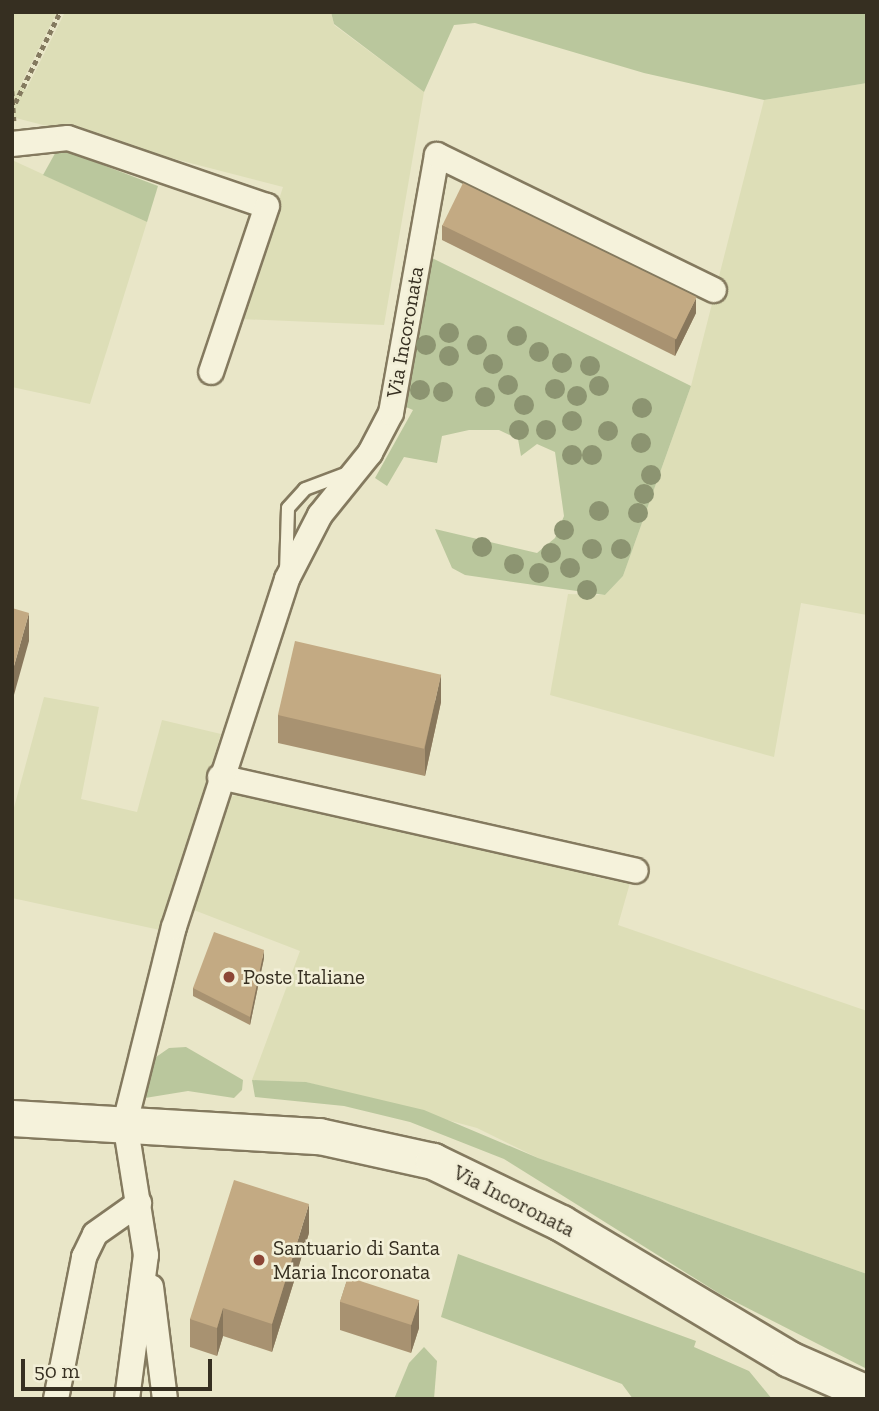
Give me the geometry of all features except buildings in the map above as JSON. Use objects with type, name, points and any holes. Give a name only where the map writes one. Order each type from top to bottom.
[{"type":"main road","name":"Via Incoronata","points":[[12,1118],[319,1136],[433,1161],[561,1223],[789,1359],[852,1392]]},
{"type":"street","points":[[12,144],[68,138],[267,206],[211,372]]},
{"type":"street","name":"Via Incoronata","points":[[125,1123],[220,777],[287,579],[351,471],[382,436],[391,413],[437,155],[714,290]]},
{"type":"street","points":[[220,777],[636,871]]},
{"type":"street","points":[[125,1123],[139,1203],[165,1399]]},
{"type":"street","points":[[56,1399],[84,1257],[95,1234],[139,1203]]},
{"type":"street","points":[[127,1399],[146,1255]]},
{"type":"path","points":[[15,103],[60,12]]},
{"type":"green space","points":[[12,12],[57,12],[20,86],[26,90],[65,12],[331,12],[334,25],[424,92],[384,325],[240,319],[283,187],[12,117]]},
{"type":"green space","points":[[331,12],[867,12],[867,83],[764,100],[644,73],[475,23],[454,25],[424,92],[334,24]]},
{"type":"green space","points":[[867,83],[867,615],[801,603],[774,757],[550,695],[568,594],[605,595],[623,576],[691,386],[764,100]]},
{"type":"green space","points":[[58,148],[158,186],[147,222],[43,175]]},
{"type":"green space","points":[[12,160],[147,222],[90,404],[12,387]]},
{"type":"green space","points":[[432,258],[691,386],[623,576],[605,595],[465,575],[452,568],[435,529],[537,553],[555,538],[564,516],[555,452],[537,444],[521,456],[518,439],[499,430],[469,430],[442,436],[437,463],[404,457],[387,486],[375,478],[413,410],[406,407]]},
{"type":"green space","points":[[44,697],[99,707],[81,799],[137,812],[162,720],[221,734],[160,930],[12,898],[12,815]]},
{"type":"green space","points":[[246,790],[594,868],[594,877],[630,883],[618,925],[867,1011],[867,1274],[538,1158],[477,1128],[306,1082],[252,1080],[300,951],[186,907],[227,799]]},
{"type":"green space","points":[[186,1047],[243,1080],[242,1090],[234,1098],[188,1091],[145,1098],[140,1093],[149,1062],[169,1048]]},
{"type":"green space","points":[[252,1080],[306,1082],[424,1110],[538,1158],[867,1274],[867,1369],[720,1294],[504,1159],[410,1122],[344,1106],[255,1097]]},
{"type":"green space","points":[[458,1254],[696,1341],[694,1347],[749,1371],[772,1399],[633,1399],[622,1384],[441,1317]]},
{"type":"green space","points":[[424,1347],[437,1361],[434,1399],[394,1399],[409,1363]]},
{"type":"place","name":"Poste Italiane","points":[[229,977]]},
{"type":"place","name":"Santuario di Santa Maria Incoronata","points":[[259,1260]]}]
